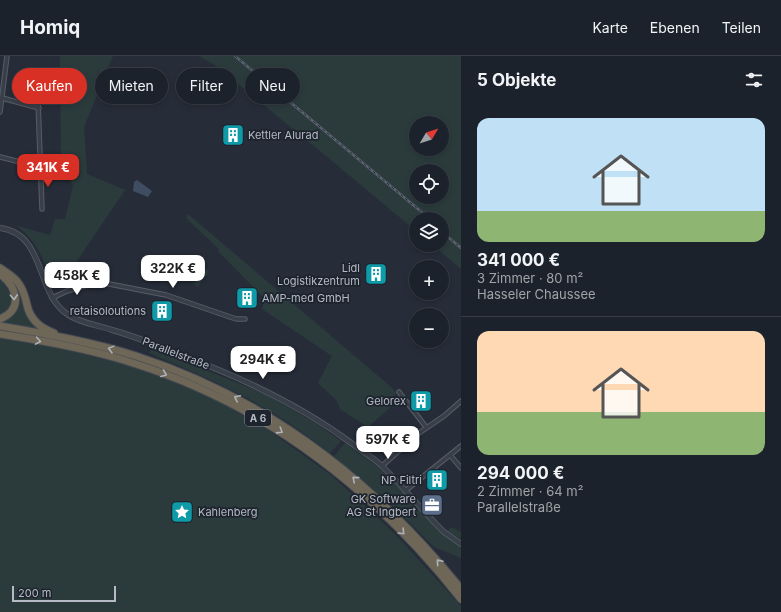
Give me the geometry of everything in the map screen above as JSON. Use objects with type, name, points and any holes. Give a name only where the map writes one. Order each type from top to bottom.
[{"type":"highway","points":[[0,268],[19,283],[24,292],[29,313],[38,324],[51,332],[71,339]]},
{"type":"highway","points":[[0,274],[9,281],[12,286],[15,300],[9,314],[0,319]]},
{"type":"highway","name":"A 6","points":[[0,326],[71,339],[135,356],[187,375],[247,403],[286,427],[338,464],[385,505],[416,536],[461,588]]},
{"type":"highway","name":"A 6","points":[[0,334],[70,347],[132,362],[204,390],[263,421],[306,449],[334,470],[374,505],[411,542],[461,599]]},
{"type":"street","points":[[0,112],[7,56]]},
{"type":"street","points":[[2,98],[39,108]]},
{"type":"street","points":[[39,104],[42,208]]},
{"type":"street","points":[[0,157],[40,167]]},
{"type":"street","name":"Parallelstraße","points":[[1,229],[13,231],[19,234],[28,244],[36,259],[46,287],[52,298],[58,307],[73,318],[113,330],[233,376],[276,396],[326,425],[382,466],[444,532],[461,544]]},
{"type":"street","points":[[52,298],[67,291],[88,285],[95,280],[104,284],[166,295],[236,319],[245,319]]},
{"type":"street","points":[[399,392],[426,427]]},
{"type":"street","points":[[382,466],[426,427],[444,416],[461,400]]},
{"type":"street","points":[[405,491],[461,446]]},
{"type":"street","points":[[450,454],[461,468]]},
{"type":"shaded area","points":[[60,56],[113,56],[108,68],[95,68],[95,100],[84,127],[87,174],[125,190],[60,286],[52,276],[33,242],[18,226],[50,235],[55,219],[65,219],[73,186],[61,161],[60,104],[87,104],[87,68],[60,68]]},
{"type":"shaded area","points":[[199,56],[461,56],[461,269],[441,252],[449,252],[449,212],[409,212],[409,225],[263,104],[300,104],[300,68],[245,68],[245,90],[237,83],[237,68],[219,68]]},
{"type":"shaded area","points":[[188,214],[391,387],[396,393],[391,400],[394,404],[368,427],[340,409],[337,401],[318,383],[332,356],[262,309],[265,299],[218,251],[219,249],[186,218]]},
{"type":"shaded area","points":[[206,268],[209,272],[198,287],[193,284]]},
{"type":"shaded area","points":[[7,275],[13,280],[40,331],[0,323],[9,317],[17,295],[15,287]]},
{"type":"shaded area","points":[[0,276],[11,288],[13,302],[5,313],[0,316]]},
{"type":"shaded area","points":[[0,337],[71,351],[159,375],[220,402],[270,431],[332,476],[397,536],[461,606],[461,612],[0,612]]},
{"type":"shaded area","points":[[153,349],[263,393],[315,423],[341,441],[330,453],[295,427],[258,404],[212,381],[149,353]]},
{"type":"shaded area","points":[[345,443],[379,468],[446,537],[461,548],[461,558],[434,547],[391,504],[334,456]]},
{"type":"shaded area","points":[[451,527],[461,532],[461,539],[448,531]]},
{"type":"water","points":[[137,180],[152,191],[148,197],[133,191],[134,182]]},
{"type":"railway","points":[[235,56],[422,212]]},
{"type":"railway","points":[[449,238],[461,248]]},
{"type":"place","name":"Kettler Alurad","points":[[233,135]]},
{"type":"place","name":"Lidl Logistikzentrum","points":[[376,274]]},
{"type":"place","name":"AMP-med GmbH","points":[[247,298]]},
{"type":"place","name":"retaisoloutions","points":[[162,311]]},
{"type":"place","name":"Gelorex","points":[[421,401]]},
{"type":"place","name":"NP Filtri","points":[[437,480]]},
{"type":"place","name":"GK Software AG St Ingbert","points":[[432,505]]},
{"type":"place","name":"Kahlenberg","points":[[182,512]]}]
